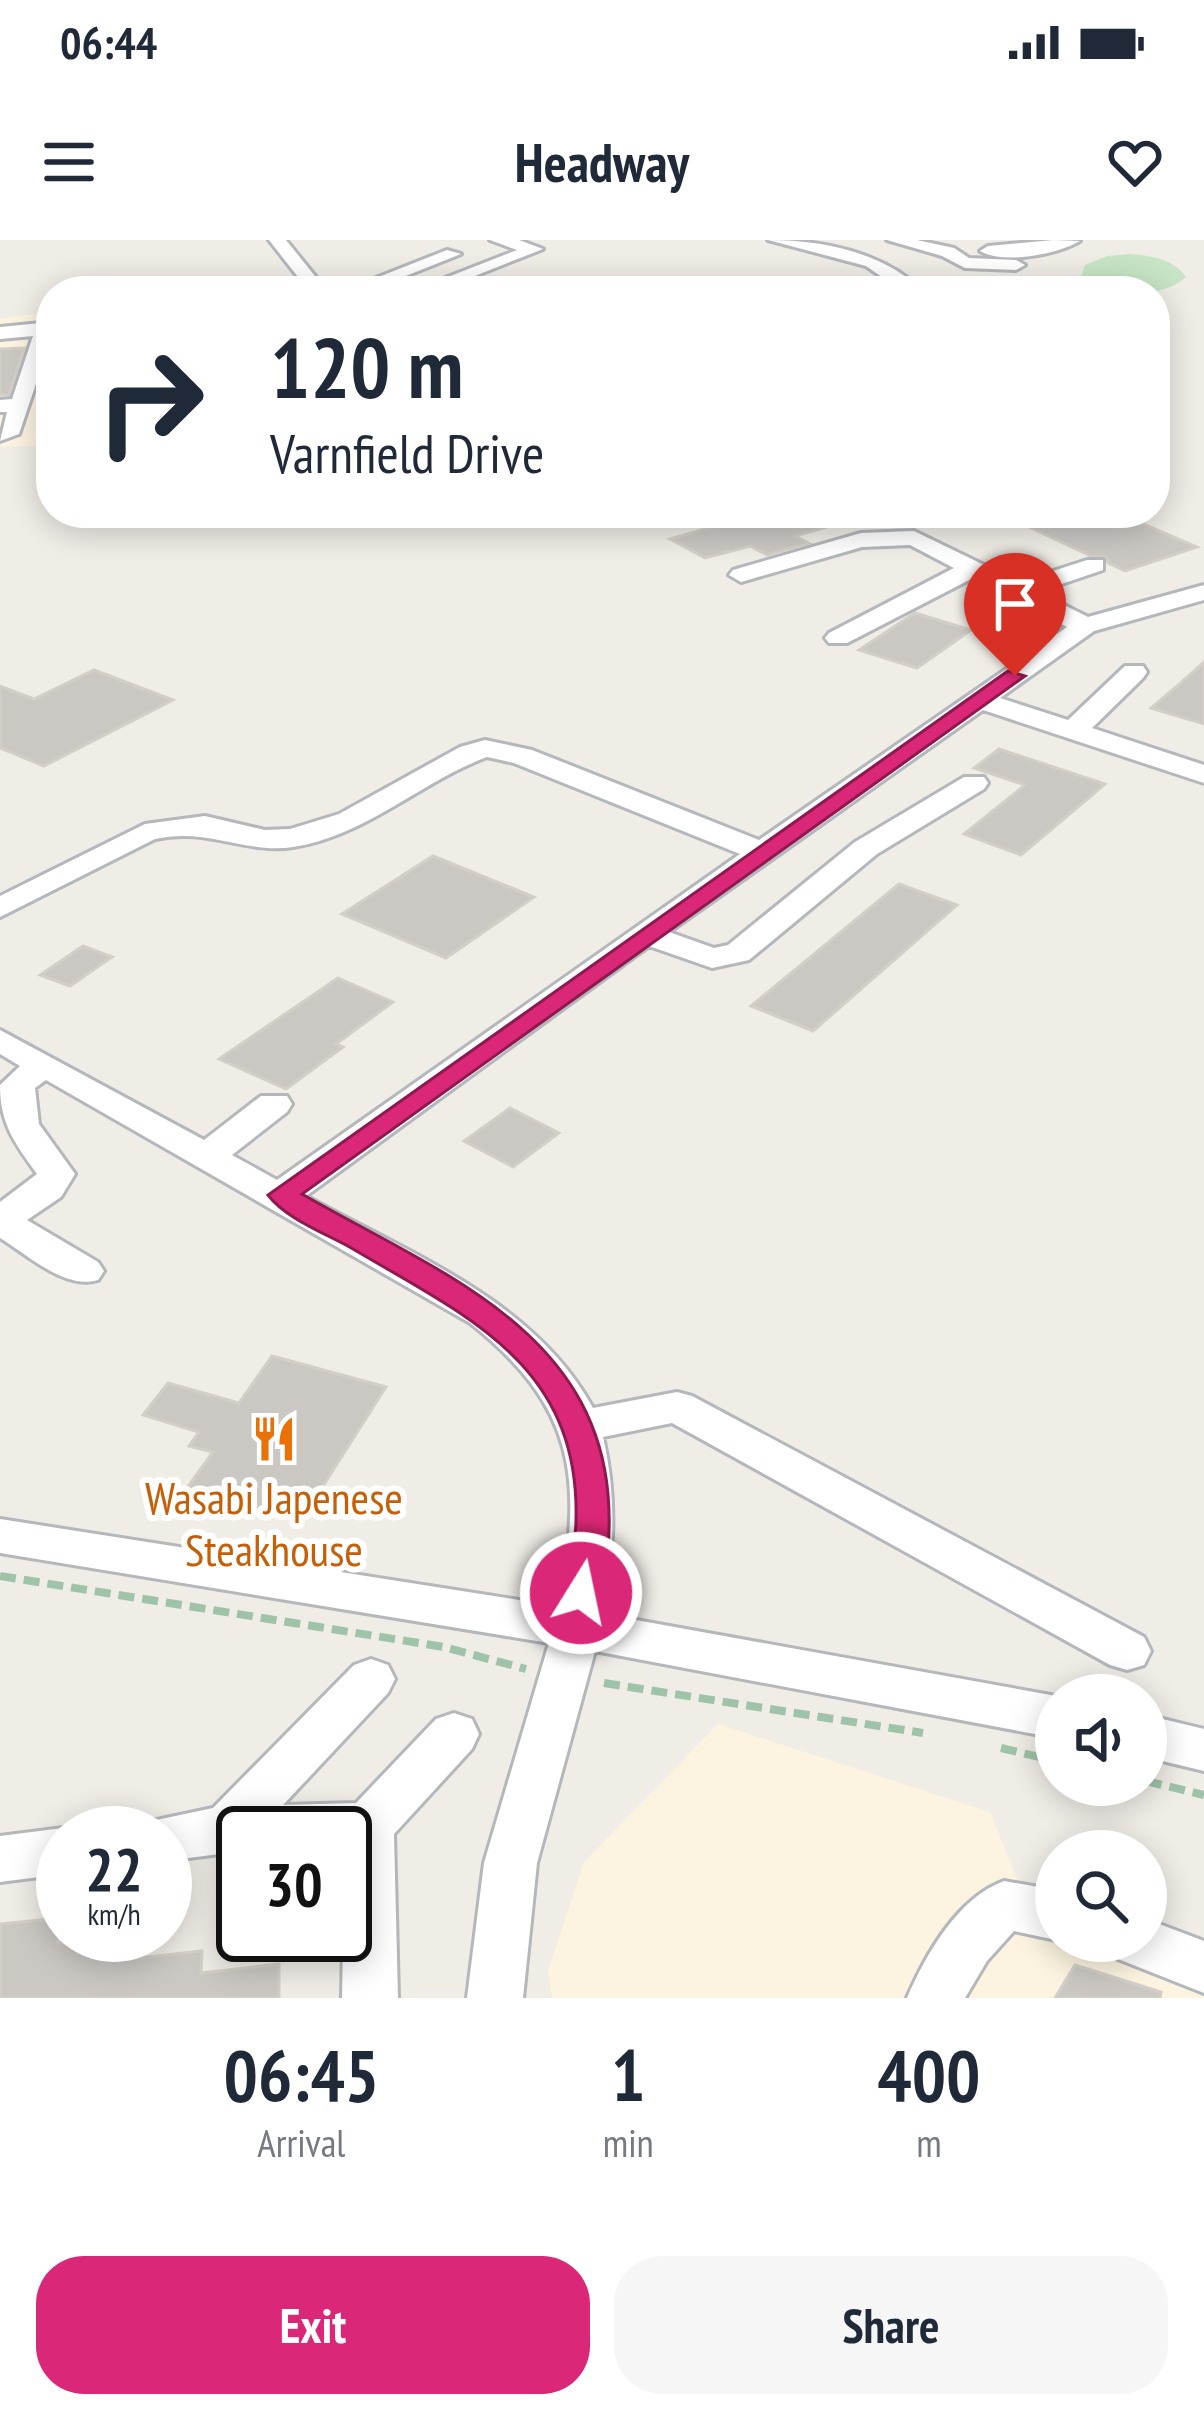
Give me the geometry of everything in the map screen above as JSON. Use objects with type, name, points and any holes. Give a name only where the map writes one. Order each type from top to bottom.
[{"type":"street","points":[[277,240],[306,276]]},
{"type":"street","points":[[463,276],[535,249],[498,240]]},
{"type":"street","points":[[776,240],[872,262],[892,276]]},
{"type":"street","points":[[829,252],[860,240]]},
{"type":"street","points":[[895,240],[948,252],[965,263],[1020,258],[1072,242]]},
{"type":"street","points":[[973,240],[1020,258]]},
{"type":"street","points":[[393,276],[468,249]]},
{"type":"street","points":[[506,260],[536,269],[520,276]]},
{"type":"street","points":[[0,332],[36,333]]},
{"type":"street","points":[[0,344],[36,335]]},
{"type":"street","points":[[0,435],[9,434],[19,387],[36,353]]},
{"type":"street","points":[[0,387],[19,387]]},
{"type":"street","points":[[741,575],[905,528]]},
{"type":"street","points":[[920,528],[973,568],[1085,626]]},
{"type":"street","points":[[1017,591],[1095,565]]},
{"type":"street","points":[[838,638],[973,568]]},
{"type":"street","points":[[282,1195],[1085,626],[1204,592]]},
{"type":"street","points":[[1073,731],[1134,672]]},
{"type":"street","points":[[979,700],[1204,774]]},
{"type":"street","points":[[0,908],[145,833],[178,825],[205,825],[266,839],[320,832],[485,748],[522,756],[762,852]]},
{"type":"street","points":[[645,934],[712,958],[738,953],[866,848],[974,783]]},
{"type":"street","points":[[802,824],[866,848]]},
{"type":"street","points":[[0,1040],[449,1290],[515,1336],[552,1378],[579,1426],[589,1469],[593,1523],[575,1628],[502,1905],[495,1998]]},
{"type":"street","points":[[44,1064],[19,1084],[15,1110],[19,1129],[56,1174],[48,1188],[0,1221],[84,1271]]},
{"type":"street","points":[[208,1155],[274,1104]]},
{"type":"street","points":[[579,1426],[677,1407],[1126,1651]]},
{"type":"street","points":[[0,1536],[575,1628],[1035,1713]]},
{"type":"street","points":[[249,1806],[371,1679]]},
{"type":"street","points":[[372,1822],[454,1734]]},
{"type":"street","points":[[1167,1741],[1204,1750]]},
{"type":"street","points":[[0,1859],[36,1854]]},
{"type":"street","points":[[935,1998],[968,1942],[1004,1905],[1035,1911]]},
{"type":"street","points":[[1167,1953],[1204,1967]]},
{"type":"street","points":[[370,1962],[370,1998]]},
{"type":"path","points":[[1167,1786],[1204,1795]]},
{"type":"shaded area","points":[[36,313],[36,446],[0,447],[0,319]]},
{"type":"shaded area","points":[[718,1724],[990,1812],[1018,1881],[1035,1887],[1035,1962],[1167,1962],[1167,1945],[1204,1946],[1204,1998],[552,1998],[548,1971],[584,1862]]},
{"type":"green space","points":[[1107,256],[1154,257],[1186,277],[1170,286],[1170,276],[1082,276],[1085,265]]},
{"type":"building","points":[[24,348],[9,395],[0,395],[0,349]]},
{"type":"building","points":[[709,528],[823,528],[795,536],[809,543],[767,555],[750,546],[705,558],[670,539]]},
{"type":"building","points":[[1032,528],[1153,528],[1197,547],[1125,571],[1108,563],[1106,557],[1091,556]]},
{"type":"building","points":[[915,613],[971,630],[917,668],[859,650]]},
{"type":"building","points":[[1204,662],[1204,724],[1151,708],[1176,687]]},
{"type":"building","points":[[94,670],[173,700],[44,766],[0,748],[0,686],[34,699]]},
{"type":"building","points":[[999,749],[1105,784],[1021,855],[964,834],[1025,785],[974,768]]},
{"type":"building","points":[[433,856],[534,897],[446,958],[342,914]]},
{"type":"building","points":[[899,884],[957,905],[813,1031],[751,1006]]},
{"type":"building","points":[[83,946],[112,957],[70,986],[40,975]]},
{"type":"building","points":[[338,978],[393,1002],[286,1089],[219,1059]]},
{"type":"building","points":[[510,1108],[559,1133],[513,1167],[464,1141]]},
{"type":"building","name":"Wasabi Japenese Steakhouse","points":[[272,1356],[386,1387],[300,1522],[187,1488],[213,1452],[189,1446],[199,1432],[143,1415],[168,1383],[239,1403]]},
{"type":"building","points":[[36,1920],[36,1962],[192,1962],[192,1952],[202,1951],[201,1973],[279,1964],[279,1998],[0,1998],[0,1924]]},
{"type":"building","points":[[1075,1965],[1161,1992],[1160,1998],[1055,1998]]},
{"type":"place","name":"Wasabi Japenese Steakhouse","points":[[274,1439]]},
{"type":"route","points":[[581,1593],[593,1523],[589,1469],[578,1420],[552,1378],[524,1344],[484,1313],[282,1195],[1015,676]]}]
